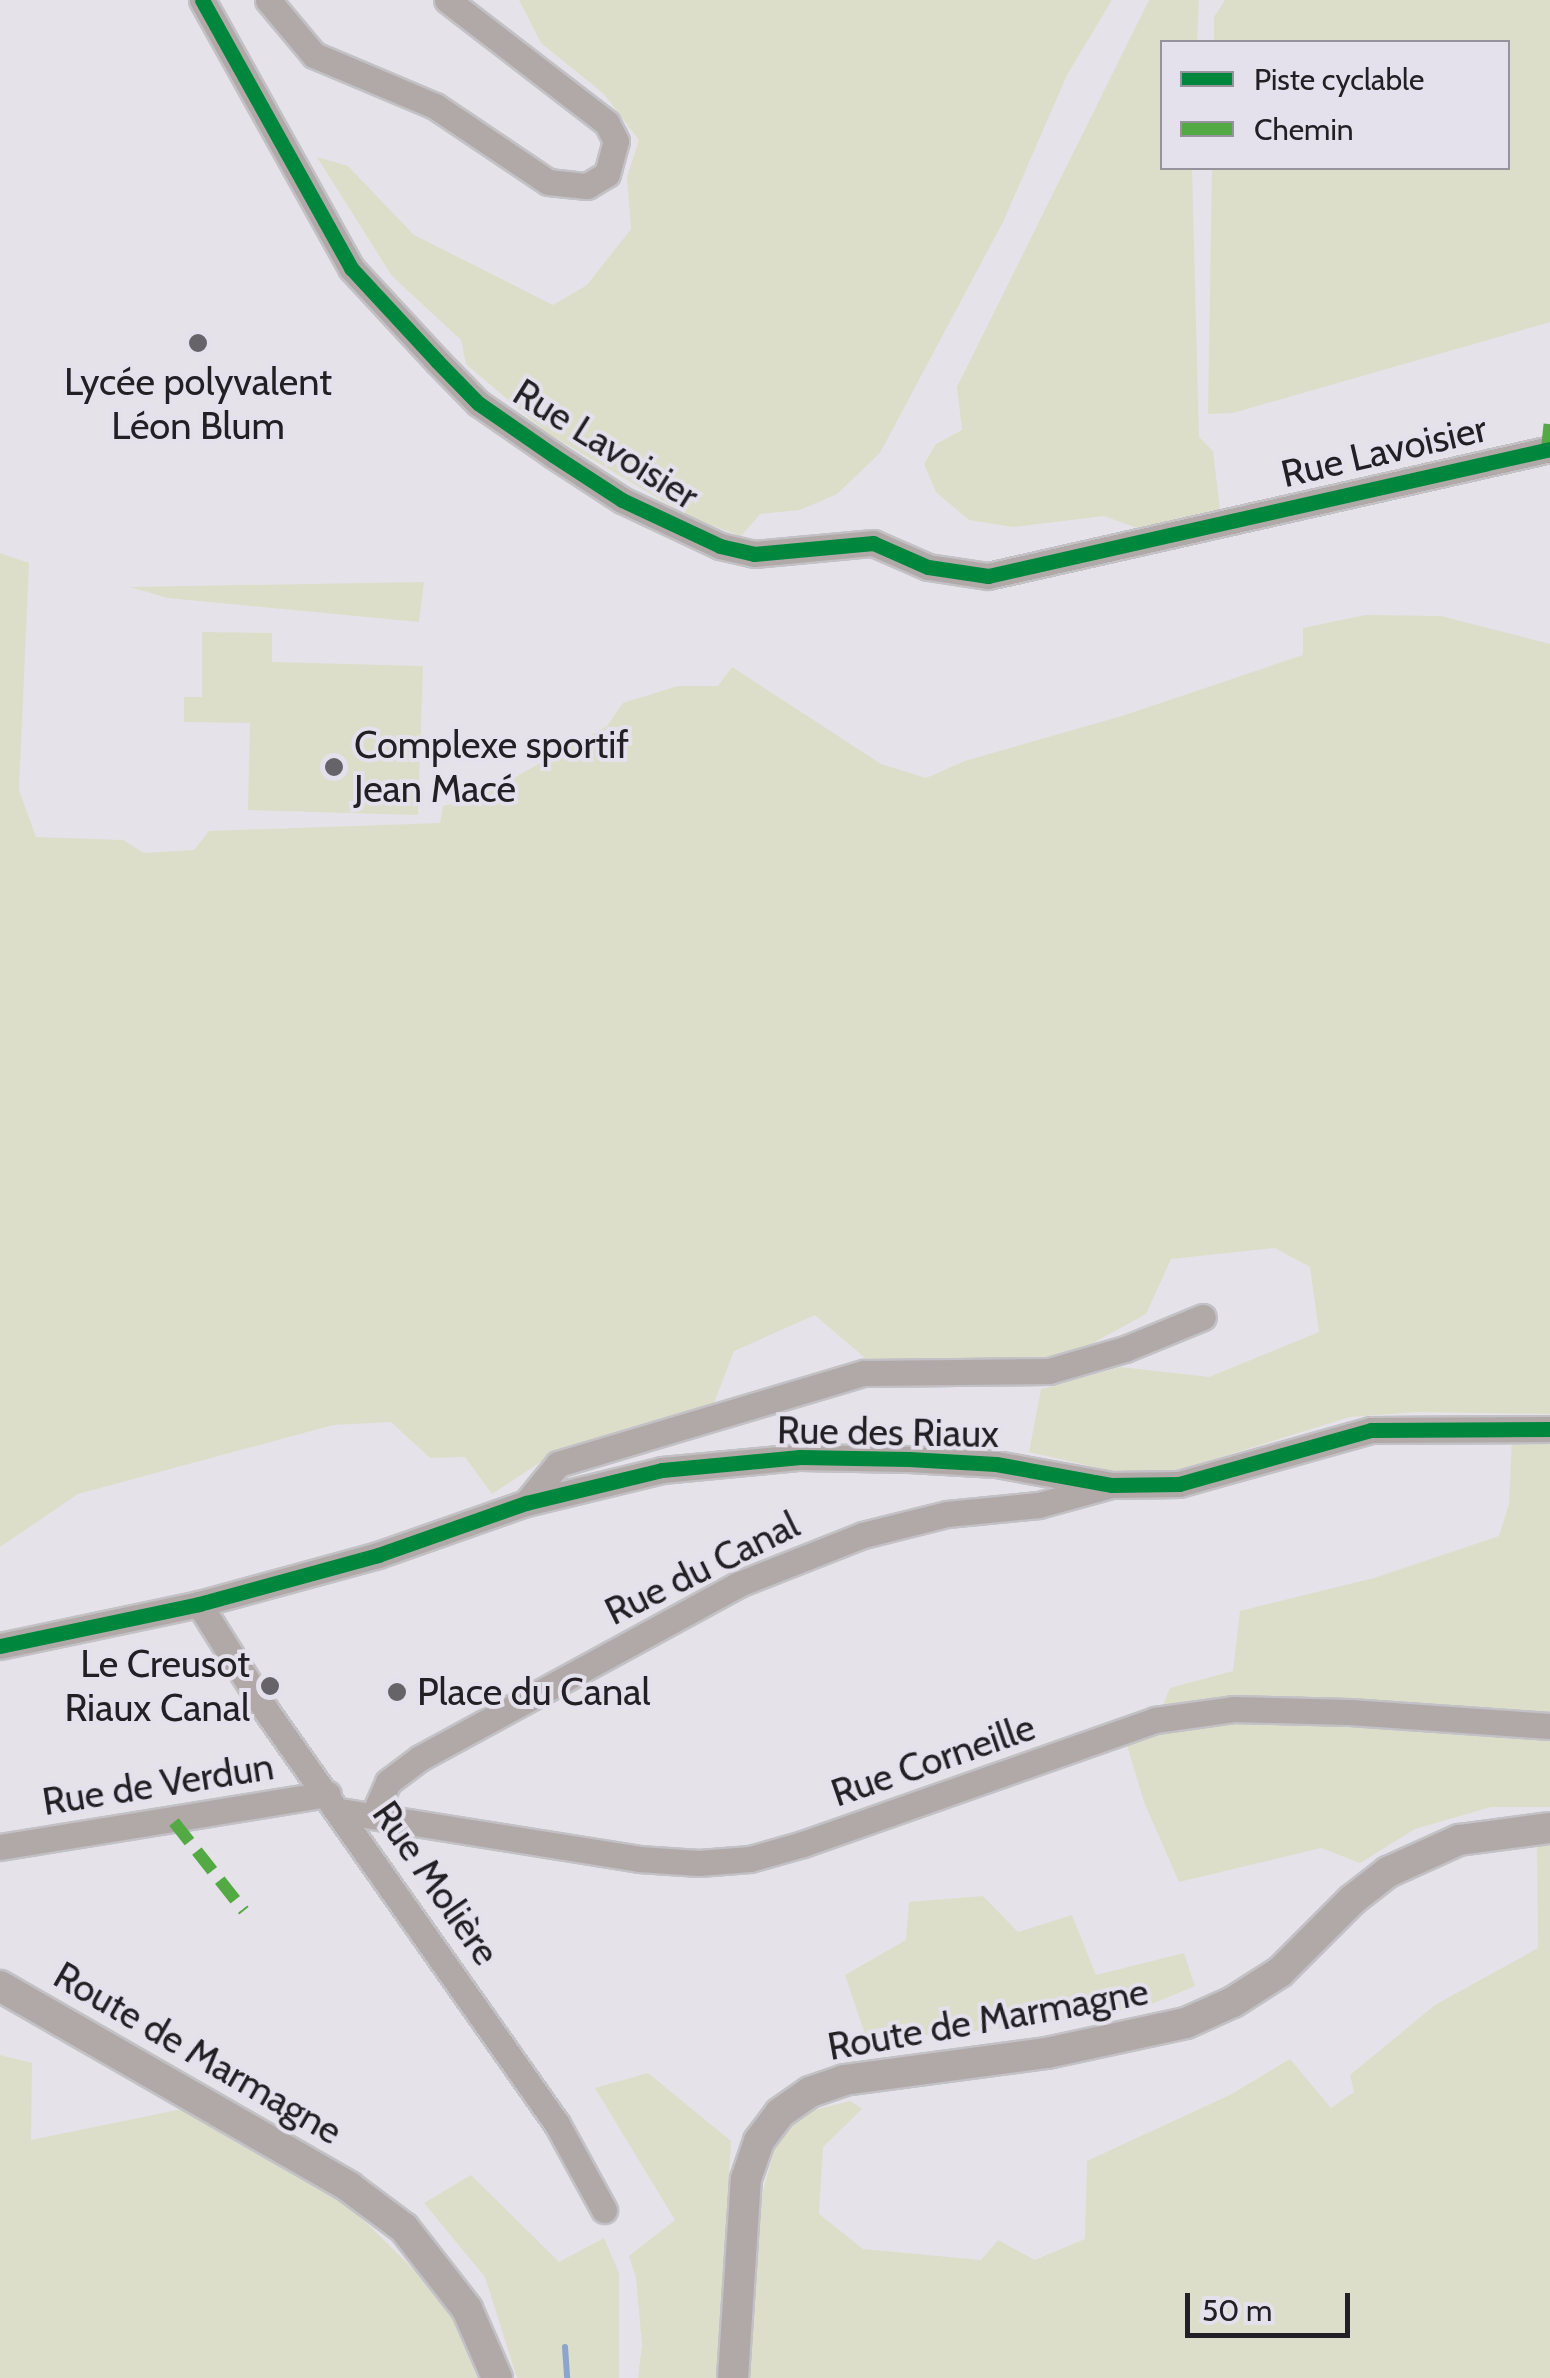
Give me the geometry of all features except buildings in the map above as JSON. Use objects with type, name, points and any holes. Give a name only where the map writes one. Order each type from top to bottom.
[{"type":"street","name":"Rue Lavoisier","points":[[202,0],[351,268],[437,361],[478,403],[553,455],[622,500],[720,546],[754,554],[784,554],[874,544],[928,567],[988,576],[1540,450]]},
{"type":"street","points":[[268,0],[314,55],[436,106],[548,182],[587,186],[607,174],[614,160],[616,141],[607,122],[447,0]]},
{"type":"street","points":[[526,1503],[558,1464],[864,1374],[1050,1371],[1126,1349],[1203,1317]]},
{"type":"street","name":"Rue des Riaux","points":[[0,1646],[199,1604],[378,1555],[526,1503],[662,1470],[800,1457],[996,1464],[1112,1484],[1180,1484],[1371,1430],[1550,1430]]},
{"type":"street","name":"Rue du Canal","points":[[372,1816],[388,1782],[420,1758],[739,1584],[863,1535],[947,1514],[1039,1505],[1112,1484]]},
{"type":"street","name":"Rue Molière","points":[[199,1604],[265,1709],[557,2124],[604,2210]]},
{"type":"street","name":"Rue Corneille","points":[[334,1803],[372,1816],[639,1859],[698,1863],[750,1859],[1155,1720],[1233,1709],[1350,1712],[1550,1726]]},
{"type":"street","name":"Rue de Verdun","points":[[0,1847],[334,1803]]},
{"type":"street","name":"Route de Marmagne","points":[[733,2378],[746,2178],[759,2140],[780,2112],[810,2092],[844,2080],[1047,2054],[1186,2024],[1233,2002],[1280,1972],[1352,1900],[1388,1872],[1459,1840],[1550,1828]]},
{"type":"street","name":"Route de Marmagne","points":[[0,1986],[349,2187],[404,2228],[468,2309],[497,2378]]},
{"type":"green space","points":[[519,0],[1112,0],[1067,75],[1003,222],[880,453],[837,494],[800,510],[760,514],[741,536],[692,518],[547,433],[466,364],[461,340],[392,276],[317,157],[348,166],[414,235],[553,305],[587,285],[631,229],[627,177],[639,140],[604,94],[541,43]]},
{"type":"green space","points":[[1149,0],[1199,0],[1197,40],[1160,40],[1160,170],[1192,170],[1199,437],[1213,451],[1220,509],[1137,528],[1104,516],[1013,527],[969,520],[936,492],[924,464],[936,444],[962,430],[957,387]]},
{"type":"green space","points":[[1225,0],[1550,0],[1550,322],[1233,413],[1208,414],[1212,170],[1510,170],[1510,40],[1214,40],[1214,17]]},
{"type":"green space","points":[[0,553],[29,563],[19,790],[36,837],[123,840],[144,853],[194,850],[209,831],[440,823],[443,806],[478,798],[607,726],[623,703],[678,686],[718,686],[732,667],[881,764],[926,778],[965,761],[1125,715],[1303,655],[1303,628],[1365,615],[1441,616],[1550,644],[1550,1414],[1417,1412],[1350,1417],[1176,1471],[1117,1472],[1029,1452],[1041,1389],[1121,1367],[1209,1377],[1319,1332],[1310,1267],[1275,1248],[1171,1259],[1146,1314],[1053,1365],[905,1368],[865,1358],[815,1315],[734,1351],[712,1408],[562,1448],[492,1494],[465,1457],[430,1458],[391,1422],[333,1425],[78,1494],[0,1547]]},
{"type":"green space","points":[[424,582],[419,622],[168,598],[130,587]]},
{"type":"green space","name":"Complexe sportif Jean Macé","points":[[202,632],[272,633],[272,662],[423,666],[418,815],[248,810],[250,723],[184,722],[184,697],[202,697]]},
{"type":"green space","points":[[1512,1436],[1550,1439],[1550,1714],[1284,1696],[1224,1698],[1161,1710],[1170,1688],[1233,1671],[1240,1611],[1374,1578],[1499,1536],[1509,1504]]},
{"type":"green space","points":[[1278,1718],[1550,1733],[1550,1807],[1491,1807],[1415,1829],[1360,1863],[1321,1848],[1179,1882],[1144,1802],[1126,1742],[1155,1728]]},
{"type":"green space","points":[[1537,1846],[1550,1846],[1550,2378],[749,2378],[758,2208],[780,2130],[810,2111],[850,2101],[862,2109],[823,2147],[819,2214],[863,2249],[981,2260],[998,2240],[1035,2260],[1085,2239],[1087,2161],[1232,2094],[1290,2059],[1331,2108],[1354,2092],[1350,2075],[1435,2005],[1538,1948]]},
{"type":"green space","points":[[983,1896],[1018,1932],[1072,1915],[1096,1975],[1184,1953],[1195,1986],[1147,2006],[1022,2027],[867,2040],[845,1975],[906,1940],[909,1902]]},
{"type":"green space","points":[[0,2055],[32,2063],[31,2140],[187,2108],[346,2203],[445,2300],[477,2378],[0,2378]]},
{"type":"green space","points":[[648,2073],[731,2141],[716,2378],[638,2378],[642,2345],[636,2278],[629,2256],[675,2220],[595,2088]]},
{"type":"green space","points":[[471,2175],[559,2262],[604,2238],[619,2273],[619,2378],[517,2378],[485,2277],[424,2203]]},
{"type":"waterway","points":[[565,2347],[567,2378]]},
{"type":"marked path","points":[[1547,449],[1550,418]]},
{"type":"marked path","points":[[174,1822],[244,1911]]},
{"type":"cycle path","points":[[202,0],[351,268],[437,361],[478,403],[553,455],[622,500],[720,546],[754,554],[873,543],[928,567],[988,576],[1550,449]]},
{"type":"cycle path","points":[[0,1646],[199,1604],[378,1555],[526,1503],[662,1470],[800,1457],[909,1459],[996,1464],[1112,1485],[1179,1484],[1371,1430],[1550,1429]]},
{"type":"place","name":"Lycée polyvalent Léon Blum","points":[[198,343]]},
{"type":"place","name":"Complexe sportif Jean Macé","points":[[334,767]]},
{"type":"place","name":"Le Creusot Riaux Canal","points":[[270,1686]]},
{"type":"place","name":"Place du Canal","points":[[397,1692]]}]
